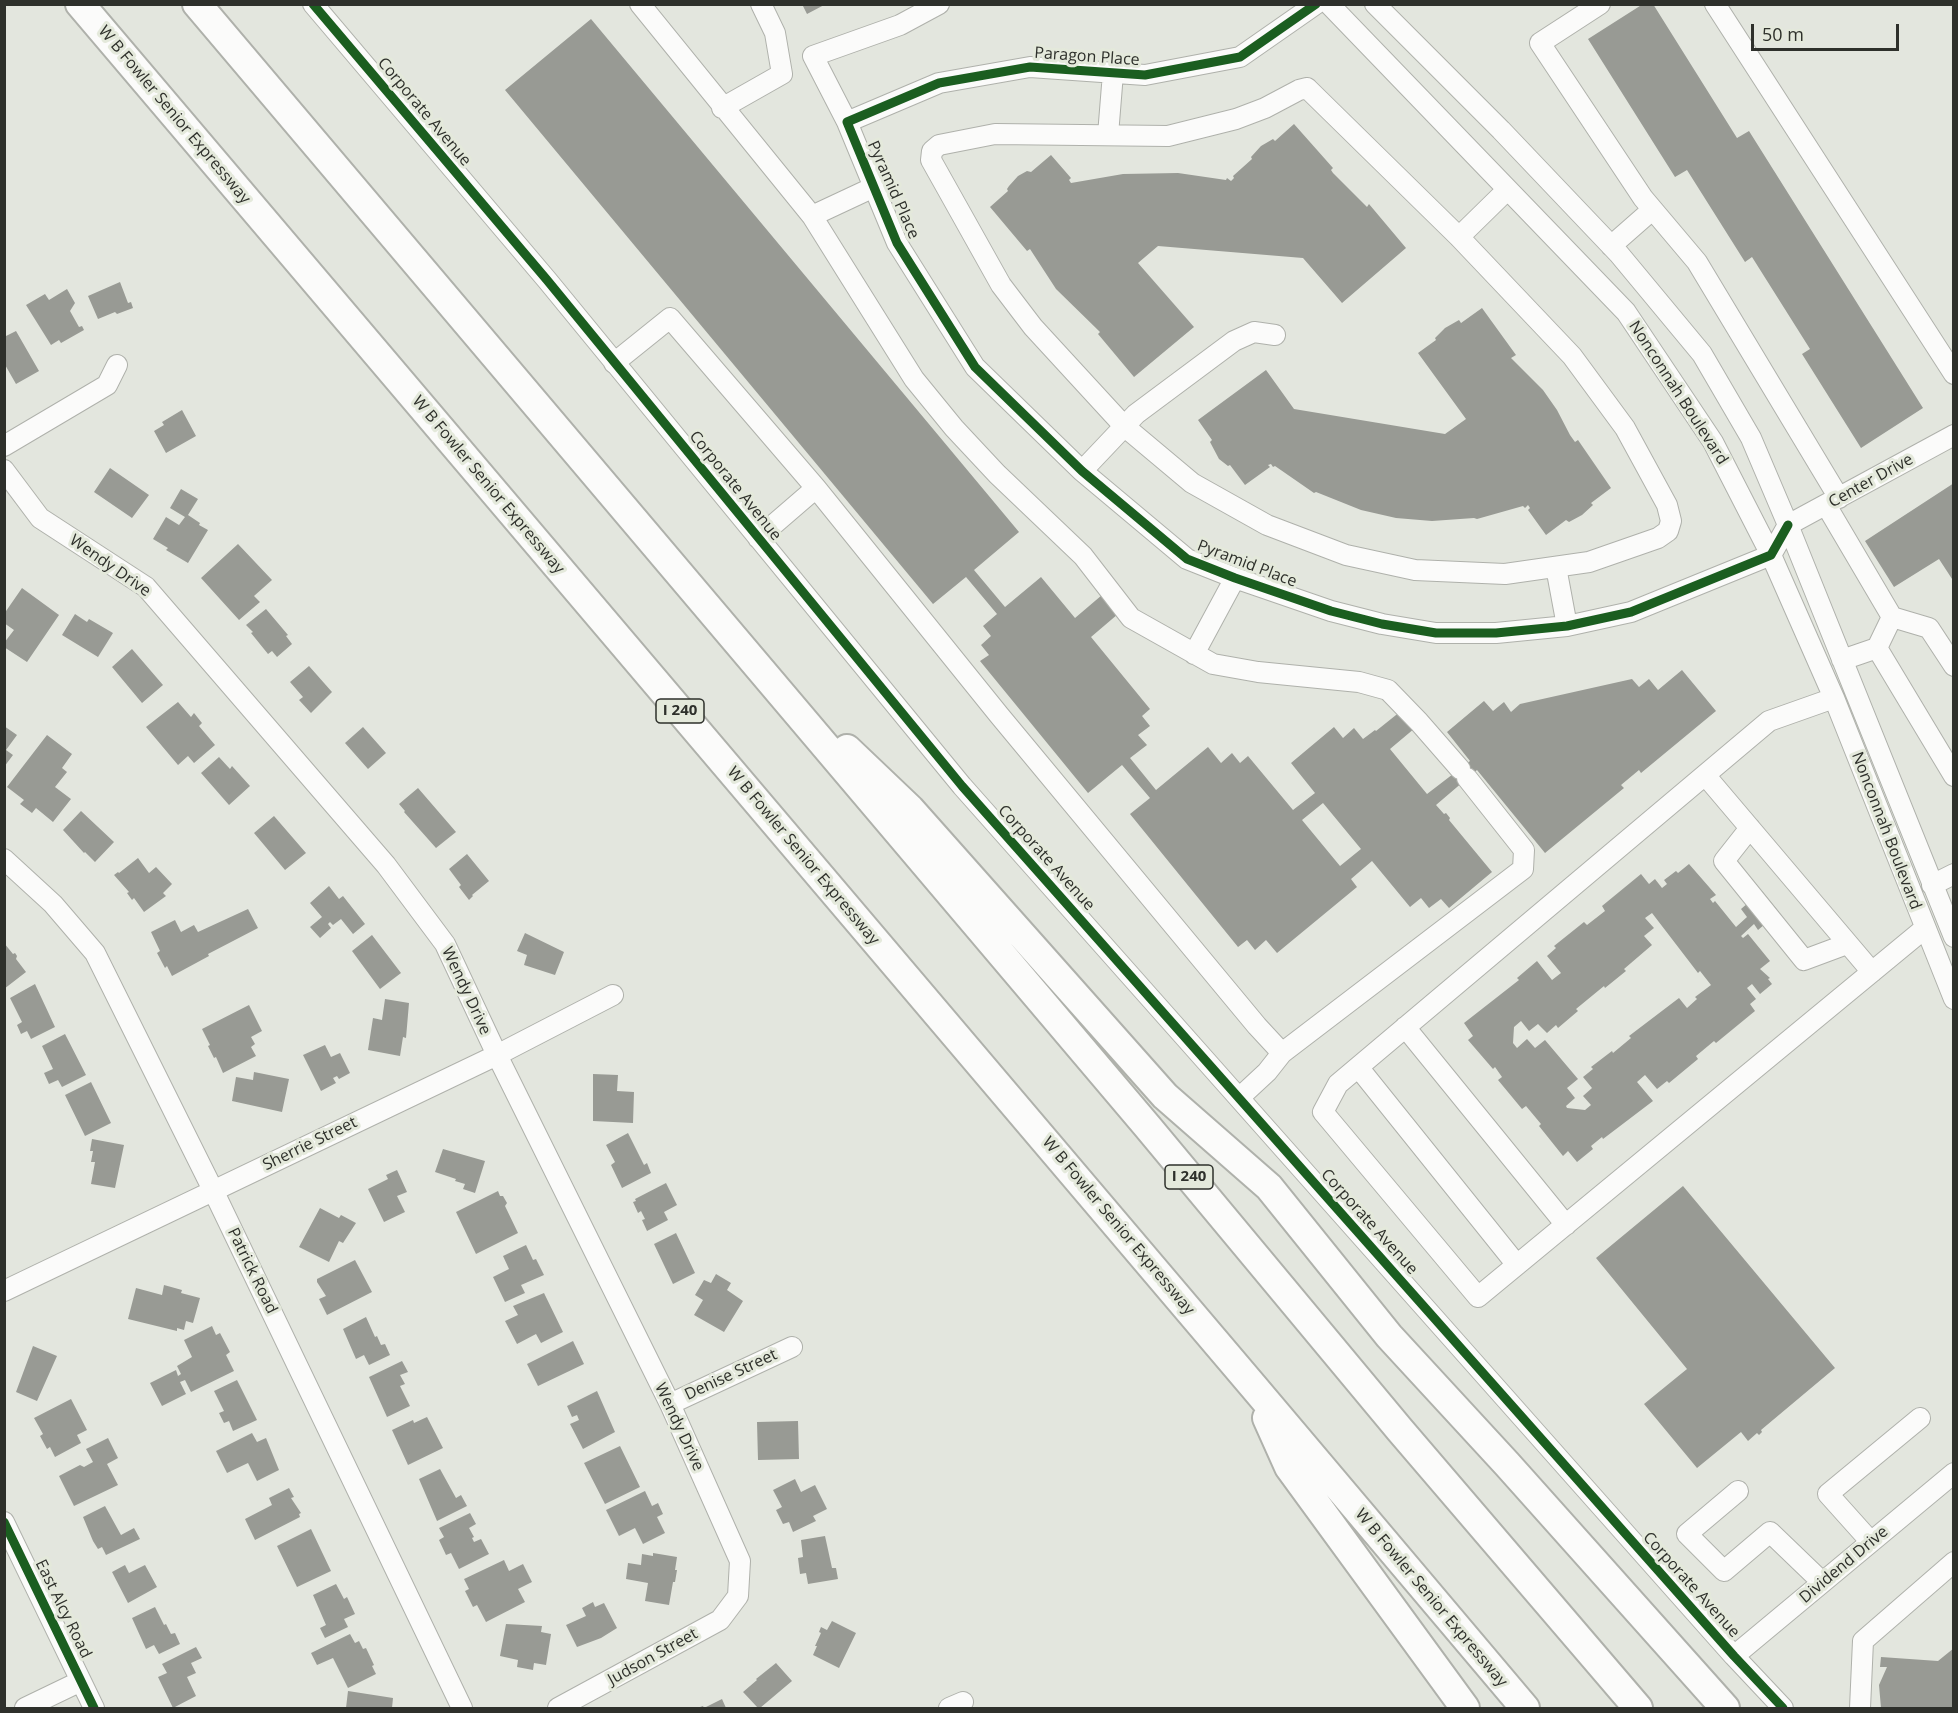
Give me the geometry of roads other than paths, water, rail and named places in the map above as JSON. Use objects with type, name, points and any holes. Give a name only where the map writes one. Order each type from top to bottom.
[{"type":"highway","name":"W B Fowler Senior Expressway","points":[[80,4],[1525,1708]]},
{"type":"highway","name":"I 240","points":[[197,4],[1638,1708]]},
{"type":"highway","points":[[739,646],[910,809],[1165,1096],[1269,1188],[1389,1336],[1725,1708]]},
{"type":"highway","points":[[1253,1386],[1289,1467],[1465,1708]]},
{"type":"street","name":"Corporate Avenue","points":[[313,4],[614,363],[962,786],[1734,1656],[1783,1708]]},
{"type":"street","points":[[640,4],[812,216],[914,379],[954,428],[997,474],[1083,556],[1131,618],[1213,664],[1359,682],[1388,690],[1419,722],[1524,850],[1523,869],[1282,1053],[1267,1072],[1239,1098]]},
{"type":"street","points":[[723,108],[782,74],[775,33],[761,4]]},
{"type":"street","name":"Pyramid Place","points":[[939,4],[900,25],[813,56],[847,122],[897,243],[975,367],[1082,471],[1187,559],[1331,611],[1382,624],[1436,633],[1496,633],[1567,626],[1631,612],[1771,555]]},
{"type":"street","name":"Paragon Place","points":[[847,122],[939,83],[1030,67],[1145,75],[1240,57],[1316,4]]},
{"type":"street","name":"Nonconnah Boulevard","points":[[1329,4],[1626,312],[1713,442],[1771,555],[1834,698],[1953,999]]},
{"type":"street","name":"Nonconnah Boulevard","points":[[1375,4],[1501,130],[1611,246],[1702,354],[1751,438],[1953,937]]},
{"type":"street","points":[[1600,4],[1540,43],[1652,210],[1697,262],[1833,501],[1893,617],[1929,628],[1953,666]]},
{"type":"street","points":[[1715,4],[1953,374]]},
{"type":"street","points":[[1108,135],[1113,73]]},
{"type":"street","points":[[1307,88],[1459,237],[1572,356],[1624,428],[1667,505],[1671,521],[1668,531],[1658,538],[1589,562],[1505,574],[1415,570],[1346,555],[1267,525],[1192,483],[1124,426],[1032,327],[1001,285],[931,160],[932,151],[939,146],[995,134],[1168,136],[1265,108],[1307,88]]},
{"type":"street","points":[[812,216],[874,187]]},
{"type":"street","points":[[1459,237],[1507,190]]},
{"type":"street","points":[[1611,246],[1652,210]]},
{"type":"street","points":[[614,363],[670,318],[816,489],[991,706],[1257,1026],[1282,1053]]},
{"type":"street","points":[[1082,471],[1136,414],[1234,341],[1254,332],[1275,335]]},
{"type":"street","points":[[4,446],[107,385],[117,365]]},
{"type":"street","name":"Center Drive","points":[[1788,525],[1953,436]]},
{"type":"street","name":"Wendy Drive","points":[[4,470],[40,518],[146,587],[386,865],[445,944],[497,1055],[670,1404],[740,1561],[738,1596]]},
{"type":"street","points":[[758,538],[816,489]]},
{"type":"street","points":[[1771,555],[1788,525]]},
{"type":"street","points":[[1556,567],[1567,626]]},
{"type":"street","points":[[1194,654],[1235,578]]},
{"type":"street","points":[[1842,660],[1877,648],[1893,617]]},
{"type":"street","points":[[1877,648],[1953,776]]},
{"type":"street","points":[[1834,698],[1769,721],[1338,1084],[1323,1112],[1478,1297],[1924,929]]},
{"type":"street","points":[[1705,775],[1872,972]]},
{"type":"street","points":[[1750,828],[1724,861],[1804,960],[1847,944]]},
{"type":"street","name":"Patrick Road","points":[[4,859],[53,904],[95,953],[213,1190],[462,1708]]},
{"type":"street","points":[[1932,885],[1953,874]]},
{"type":"street","name":"Sherrie Street","points":[[4,1291],[497,1055],[613,996]]},
{"type":"street","points":[[1405,1027],[1566,1225]]},
{"type":"street","points":[[1358,1067],[1517,1265]]},
{"type":"street","name":"Denise Street","points":[[670,1404],[792,1347]]},
{"type":"street","points":[[1871,1542],[1828,1494],[1920,1418]]},
{"type":"street","name":"Dividend Drive","points":[[1734,1656],[1953,1473]]},
{"type":"street","points":[[1738,1491],[1687,1534],[1724,1571],[1770,1532],[1822,1582]]},
{"type":"street","name":"East Alcy Road","points":[[4,1522],[94,1708]]},
{"type":"street","points":[[1860,1708],[1863,1641],[1953,1562]]},
{"type":"street","name":"Judson Street","points":[[558,1708],[720,1620],[738,1596]]},
{"type":"street","points":[[25,1708],[81,1681]]}]
